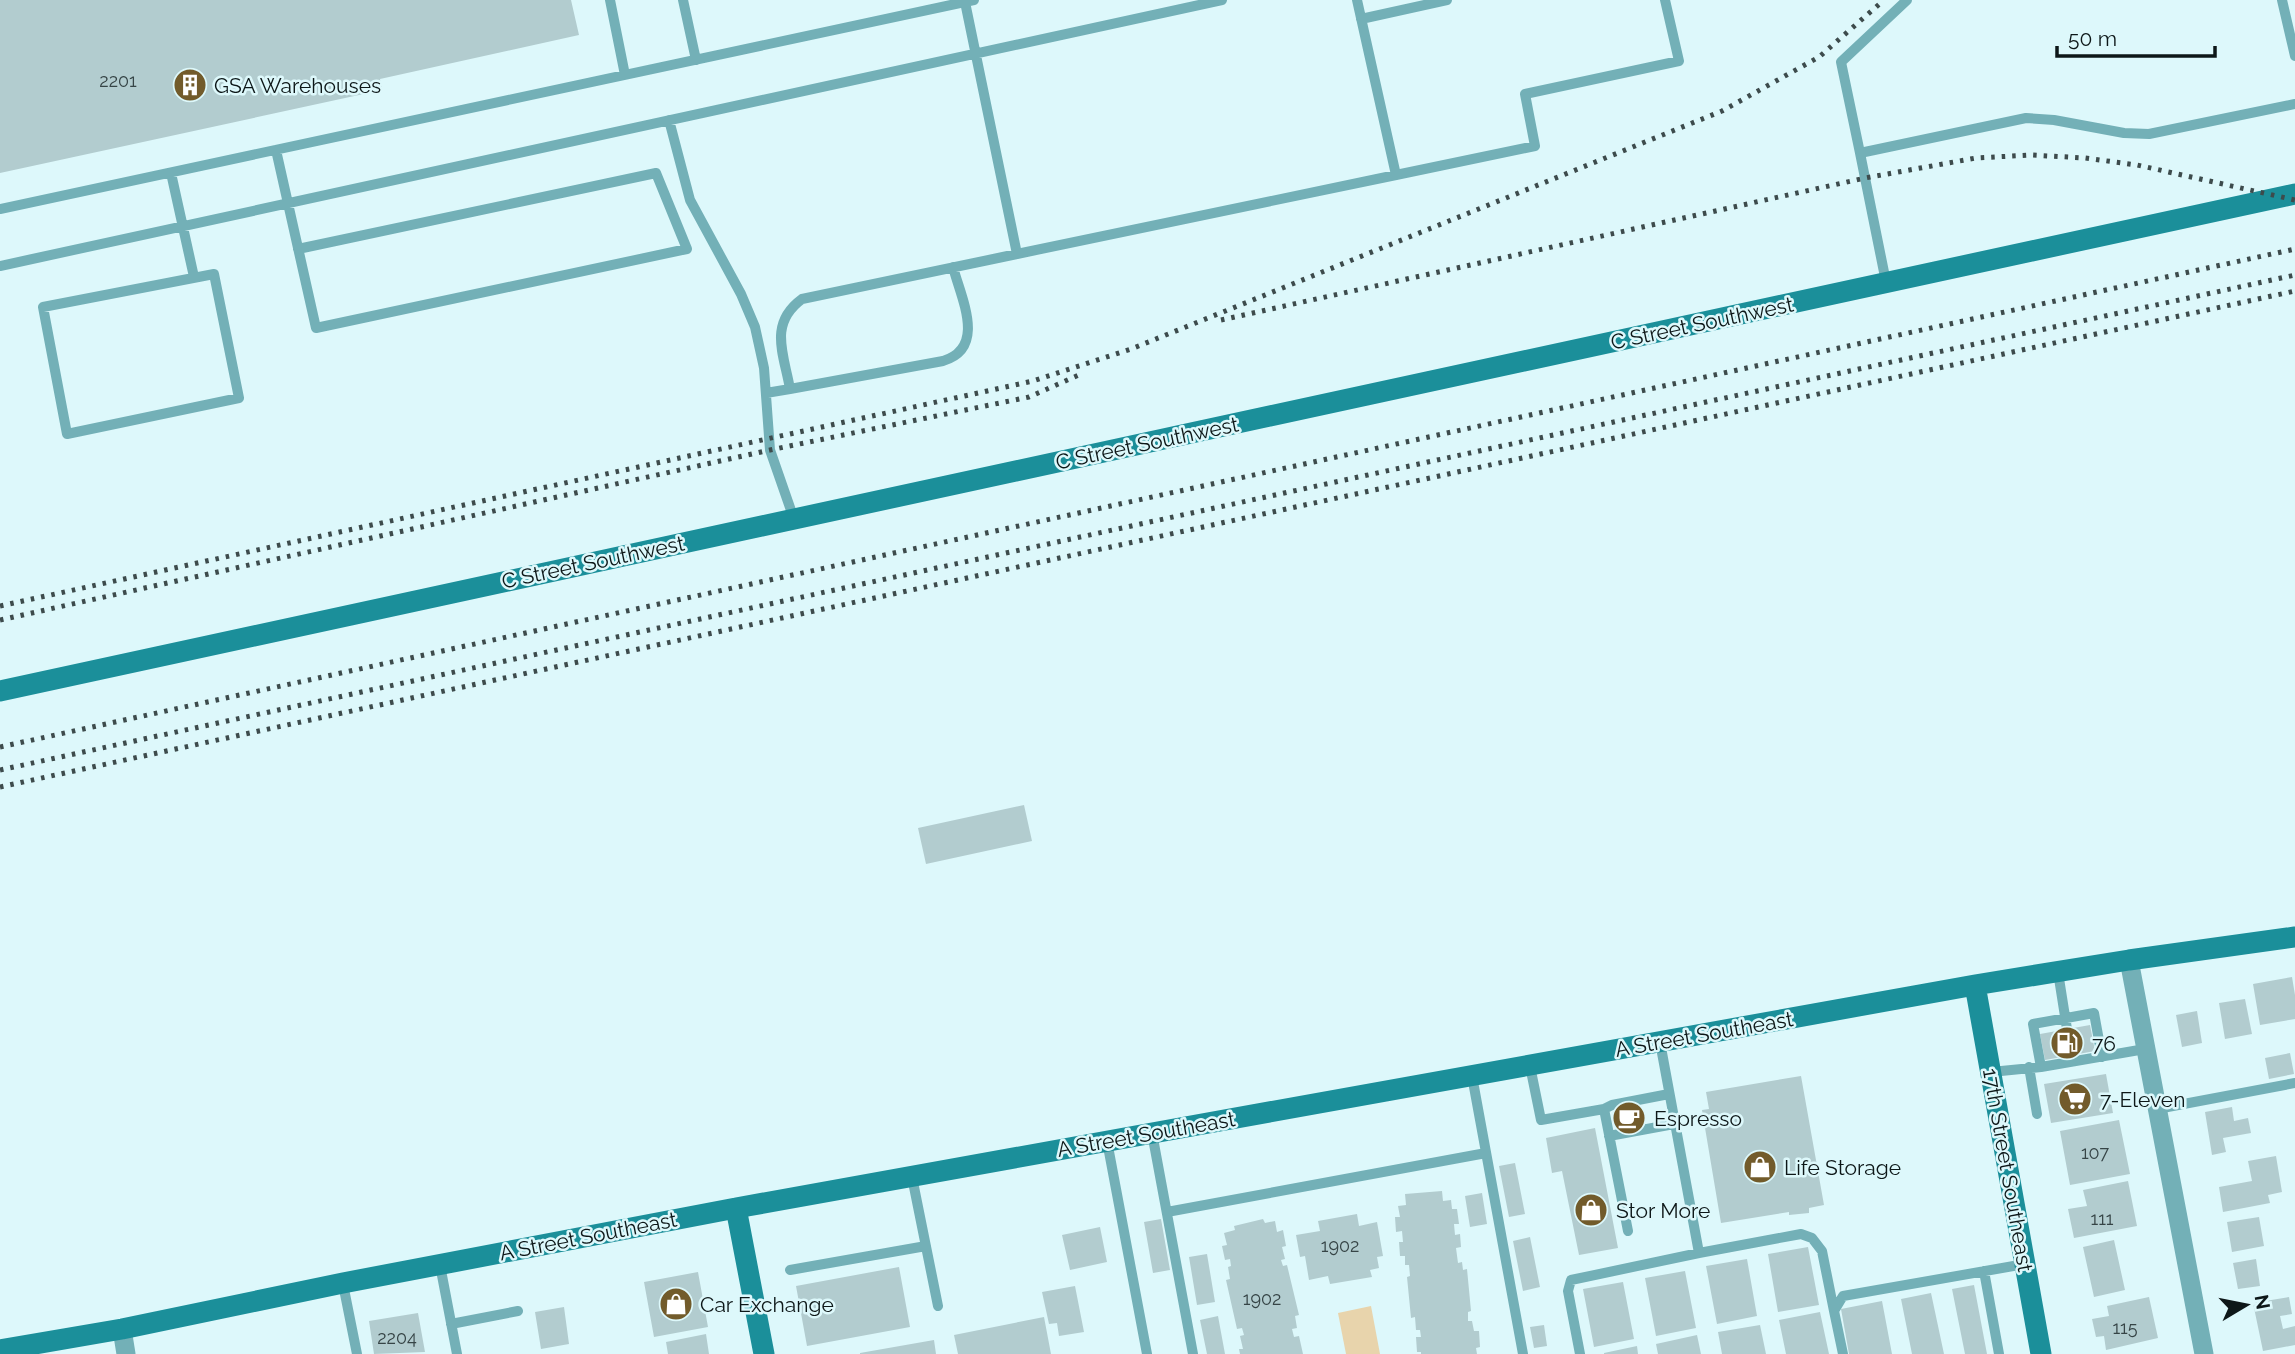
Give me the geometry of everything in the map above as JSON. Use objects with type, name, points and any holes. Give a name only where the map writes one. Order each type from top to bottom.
[{"type":"main road","name":"C Street Southwest","points":[[0,691],[2295,194]]},
{"type":"main road","name":"A Street Southeast","points":[[0,1350],[122,1329],[343,1283],[912,1176],[1975,985],[2295,937]]},
{"type":"main road","name":"17th Street Southeast","points":[[1975,985],[2041,1354]]},
{"type":"main road","points":[[736,1208],[764,1354]]},
{"type":"street","points":[[2129,960],[2204,1354]]},
{"type":"street","points":[[122,1329],[126,1354]]},
{"type":"lane","points":[[610,0],[625,75]]},
{"type":"lane","points":[[683,0],[696,60]]},
{"type":"lane","points":[[0,266],[1222,0]]},
{"type":"lane","points":[[1357,0],[1396,175]]},
{"type":"lane","points":[[1361,19],[1447,0]]},
{"type":"lane","points":[[790,389],[780,343],[780,330],[784,317],[792,307],[802,299],[814,295],[1535,146],[1525,94],[1679,61],[1665,0]]},
{"type":"lane","points":[[1886,283],[1841,62],[1907,0]]},
{"type":"lane","points":[[2281,0],[2295,56]]},
{"type":"lane","points":[[0,209],[969,1],[976,54],[1017,254]]},
{"type":"lane","points":[[1860,152],[2025,118],[2054,120],[2124,133],[2149,134],[2295,104]]},
{"type":"lane","points":[[670,120],[690,200],[741,294],[755,327],[764,368],[770,450],[794,519]]},
{"type":"lane","points":[[276,150],[298,249],[316,328],[687,249],[656,173],[298,249]]},
{"type":"lane","points":[[171,173],[194,278]]},
{"type":"lane","points":[[766,393],[943,361],[961,352],[966,344],[968,324],[953,267]]},
{"type":"lane","points":[[214,274],[239,398],[67,434],[43,307],[194,278],[214,274]]},
{"type":"lane","points":[[2058,972],[2067,1029]]},
{"type":"lane","points":[[2041,1067],[2033,1024],[2094,1013],[2102,1057]]},
{"type":"lane","points":[[1660,1042],[1699,1253]]},
{"type":"lane","points":[[1991,1072],[2041,1067],[2071,1059],[2102,1057],[2146,1049]]},
{"type":"lane","points":[[1530,1065],[1541,1120],[1669,1094]]},
{"type":"lane","points":[[2029,1067],[2037,1114]]},
{"type":"lane","points":[[1472,1076],[1523,1354]]},
{"type":"lane","points":[[2157,1108],[2295,1086]]},
{"type":"lane","points":[[1604,1109],[1628,1231]]},
{"type":"lane","points":[[1609,1136],[1674,1124]]},
{"type":"lane","points":[[1152,1133],[1193,1354]]},
{"type":"lane","points":[[1107,1141],[1147,1354]]},
{"type":"lane","points":[[1167,1212],[1486,1153]]},
{"type":"lane","points":[[912,1176],[938,1306]]},
{"type":"lane","points":[[1580,1354],[1568,1291],[1572,1280],[1801,1234],[1812,1238],[1822,1251],[1843,1354]]},
{"type":"lane","points":[[790,1270],[926,1246]]},
{"type":"lane","points":[[1835,1311],[1843,1296],[2025,1264]]},
{"type":"lane","points":[[440,1265],[457,1354]]},
{"type":"lane","points":[[1984,1271],[1999,1354]]},
{"type":"lane","points":[[343,1283],[358,1354]]},
{"type":"lane","points":[[451,1324],[518,1311]]},
{"type":"shaded area","points":[[1371,1306],[1380,1354],[1346,1354],[1338,1313]]},
{"type":"building","name":"GSA Warehouses","points":[[0,0],[571,0],[579,35],[380,79],[382,90],[0,173]]},
{"type":"building","points":[[1024,805],[1032,841],[926,864],[918,828]]},
{"type":"building","points":[[2292,977],[2295,1019],[2260,1025],[2253,984]]},
{"type":"building","points":[[2245,999],[2252,1034],[2225,1039],[2219,1003]]},
{"type":"building","points":[[2197,1011],[2202,1043],[2182,1047],[2176,1015]]},
{"type":"building","points":[[2090,1025],[2095,1051],[2045,1060],[2040,1034]]},
{"type":"building","points":[[2290,1053],[2294,1074],[2269,1079],[2265,1058]]},
{"type":"building","points":[[2106,1074],[2113,1113],[2051,1123],[2044,1084]]},
{"type":"building","points":[[1801,1076],[1824,1205],[1809,1208],[1809,1213],[1789,1215],[1789,1212],[1721,1223],[1702,1110],[1709,1109],[1706,1092]]},
{"type":"building","points":[[2232,1107],[2234,1121],[2248,1118],[2251,1133],[2223,1138],[2226,1152],[2212,1155],[2205,1112]]},
{"type":"building","name":"Espresso","points":[[1638,1108],[1641,1123],[1619,1128],[1616,1112]]},
{"type":"building","points":[[2119,1120],[2130,1174],[2070,1185],[2060,1131]]},
{"type":"building","name":"Stor More","points":[[1595,1128],[1618,1248],[1579,1255],[1562,1171],[1552,1173],[1546,1138]]},
{"type":"building","points":[[2276,1156],[2282,1192],[2268,1195],[2270,1203],[2223,1212],[2219,1187],[2252,1181],[2248,1161]]},
{"type":"building","points":[[1515,1163],[1525,1214],[1509,1217],[1499,1166]]},
{"type":"building","points":[[2128,1181],[2137,1226],[2074,1238],[2068,1209],[2087,1206],[2083,1190]]},
{"type":"building","points":[[1442,1191],[1443,1201],[1451,1200],[1452,1209],[1457,1209],[1459,1224],[1454,1224],[1455,1235],[1460,1234],[1461,1247],[1456,1248],[1458,1263],[1462,1262],[1463,1270],[1467,1269],[1471,1311],[1468,1312],[1468,1321],[1472,1321],[1474,1331],[1479,1331],[1480,1347],[1476,1348],[1477,1354],[1417,1352],[1416,1337],[1421,1337],[1420,1330],[1416,1330],[1415,1317],[1411,1318],[1407,1277],[1410,1276],[1409,1265],[1405,1265],[1405,1256],[1400,1256],[1399,1242],[1403,1242],[1402,1231],[1396,1232],[1395,1217],[1400,1217],[1398,1206],[1406,1205],[1405,1194]]},
{"type":"building","points":[[1482,1193],[1487,1224],[1470,1227],[1465,1196]]},
{"type":"building","points":[[1357,1214],[1359,1226],[1377,1222],[1383,1256],[1377,1257],[1379,1268],[1370,1270],[1372,1277],[1330,1284],[1328,1276],[1309,1280],[1305,1256],[1300,1257],[1296,1235],[1320,1231],[1318,1221]]},
{"type":"building","points":[[2259,1217],[2264,1246],[2232,1252],[2227,1222]]},
{"type":"building","points":[[1161,1219],[1170,1270],[1153,1273],[1144,1222]]},
{"type":"building","points":[[1263,1219],[1265,1223],[1275,1221],[1277,1232],[1283,1230],[1286,1246],[1282,1247],[1285,1259],[1281,1260],[1283,1266],[1287,1265],[1299,1315],[1295,1316],[1297,1328],[1292,1329],[1294,1337],[1299,1336],[1303,1354],[1240,1354],[1239,1349],[1243,1349],[1240,1336],[1244,1335],[1242,1328],[1237,1329],[1226,1280],[1230,1279],[1228,1267],[1231,1266],[1230,1259],[1225,1260],[1222,1246],[1227,1245],[1224,1233],[1235,1230],[1234,1226]]},
{"type":"building","points":[[1100,1227],[1107,1262],[1070,1270],[1062,1235]]},
{"type":"building","points":[[1530,1237],[1540,1287],[1523,1291],[1513,1241]]},
{"type":"building","points":[[2114,1240],[2125,1290],[2094,1297],[2083,1247]]},
{"type":"building","points":[[1808,1247],[1819,1305],[1778,1312],[1768,1254]]},
{"type":"building","points":[[1207,1254],[1215,1302],[1197,1305],[1189,1257]]},
{"type":"building","points":[[1747,1259],[1757,1316],[1717,1324],[1706,1266]]},
{"type":"building","points":[[2256,1259],[2260,1286],[2238,1289],[2233,1263]]},
{"type":"building","points":[[899,1267],[910,1327],[807,1346],[796,1286]]},
{"type":"building","points":[[1685,1271],[1696,1328],[1656,1336],[1645,1278]]},
{"type":"building","name":"Car Exchange","points":[[698,1272],[708,1327],[654,1337],[644,1282]]},
{"type":"building","points":[[1623,1282],[1634,1339],[1594,1347],[1583,1289]]},
{"type":"building","points":[[1974,1285],[1987,1354],[1965,1354],[1952,1289]]},
{"type":"building","points":[[1075,1286],[1084,1332],[1059,1336],[1057,1323],[1049,1324],[1042,1292]]},
{"type":"building","points":[[1931,1293],[1944,1354],[1912,1354],[1901,1299]]},
{"type":"building","points":[[2149,1297],[2158,1338],[2106,1350],[2104,1336],[2096,1337],[2092,1319],[2109,1316],[2107,1306]]},
{"type":"building","points":[[2289,1297],[2292,1314],[2280,1316],[2283,1329],[2295,1326],[2295,1345],[2263,1351],[2253,1303]]},
{"type":"building","points":[[1882,1301],[1892,1354],[1849,1354],[1841,1309]]},
{"type":"building","points":[[564,1307],[569,1344],[541,1349],[535,1312]]},
{"type":"building","points":[[1820,1312],[1829,1354],[1786,1354],[1779,1320]]},
{"type":"building","points":[[418,1313],[425,1352],[374,1354],[369,1321]]},
{"type":"building","points":[[1218,1316],[1225,1354],[1207,1354],[1200,1320]]},
{"type":"building","points":[[1044,1317],[1051,1354],[958,1354],[954,1335]]},
{"type":"building","points":[[1544,1325],[1547,1346],[1534,1348],[1530,1327]]},
{"type":"building","points":[[1760,1325],[1766,1354],[1722,1354],[1718,1332]]},
{"type":"building","points":[[706,1334],[709,1354],[668,1354],[666,1342]]},
{"type":"building","points":[[1697,1335],[1701,1354],[1658,1354],[1656,1344]]},
{"type":"building","points":[[934,1340],[936,1354],[860,1354],[860,1353]]},
{"type":"building","points":[[1637,1346],[1638,1354],[1604,1354],[1604,1353]]},
{"type":"railway","points":[[0,606],[1033,381],[1131,349],[1722,111],[1819,57],[1884,0]]},
{"type":"railway","points":[[1221,320],[1865,178],[1976,158],[2031,155],[2085,158],[2137,165],[2295,200]]},
{"type":"railway","points":[[0,747],[2295,249]]},
{"type":"railway","points":[[0,770],[2295,275]]},
{"type":"railway","points":[[0,787],[2295,291]]},
{"type":"railway","points":[[0,620],[770,450],[1029,397],[1081,374]]},
{"type":"place","name":"GSA Warehouses","points":[[190,85]]},
{"type":"place","name":"76","points":[[2067,1043]]},
{"type":"place","name":"7-Eleven","points":[[2075,1099]]},
{"type":"place","name":"Espresso","points":[[1629,1118]]},
{"type":"place","name":"Life Storage","points":[[1760,1167]]},
{"type":"place","name":"Stor More","points":[[1591,1210]]},
{"type":"place","name":"Car Exchange","points":[[676,1304]]}]
